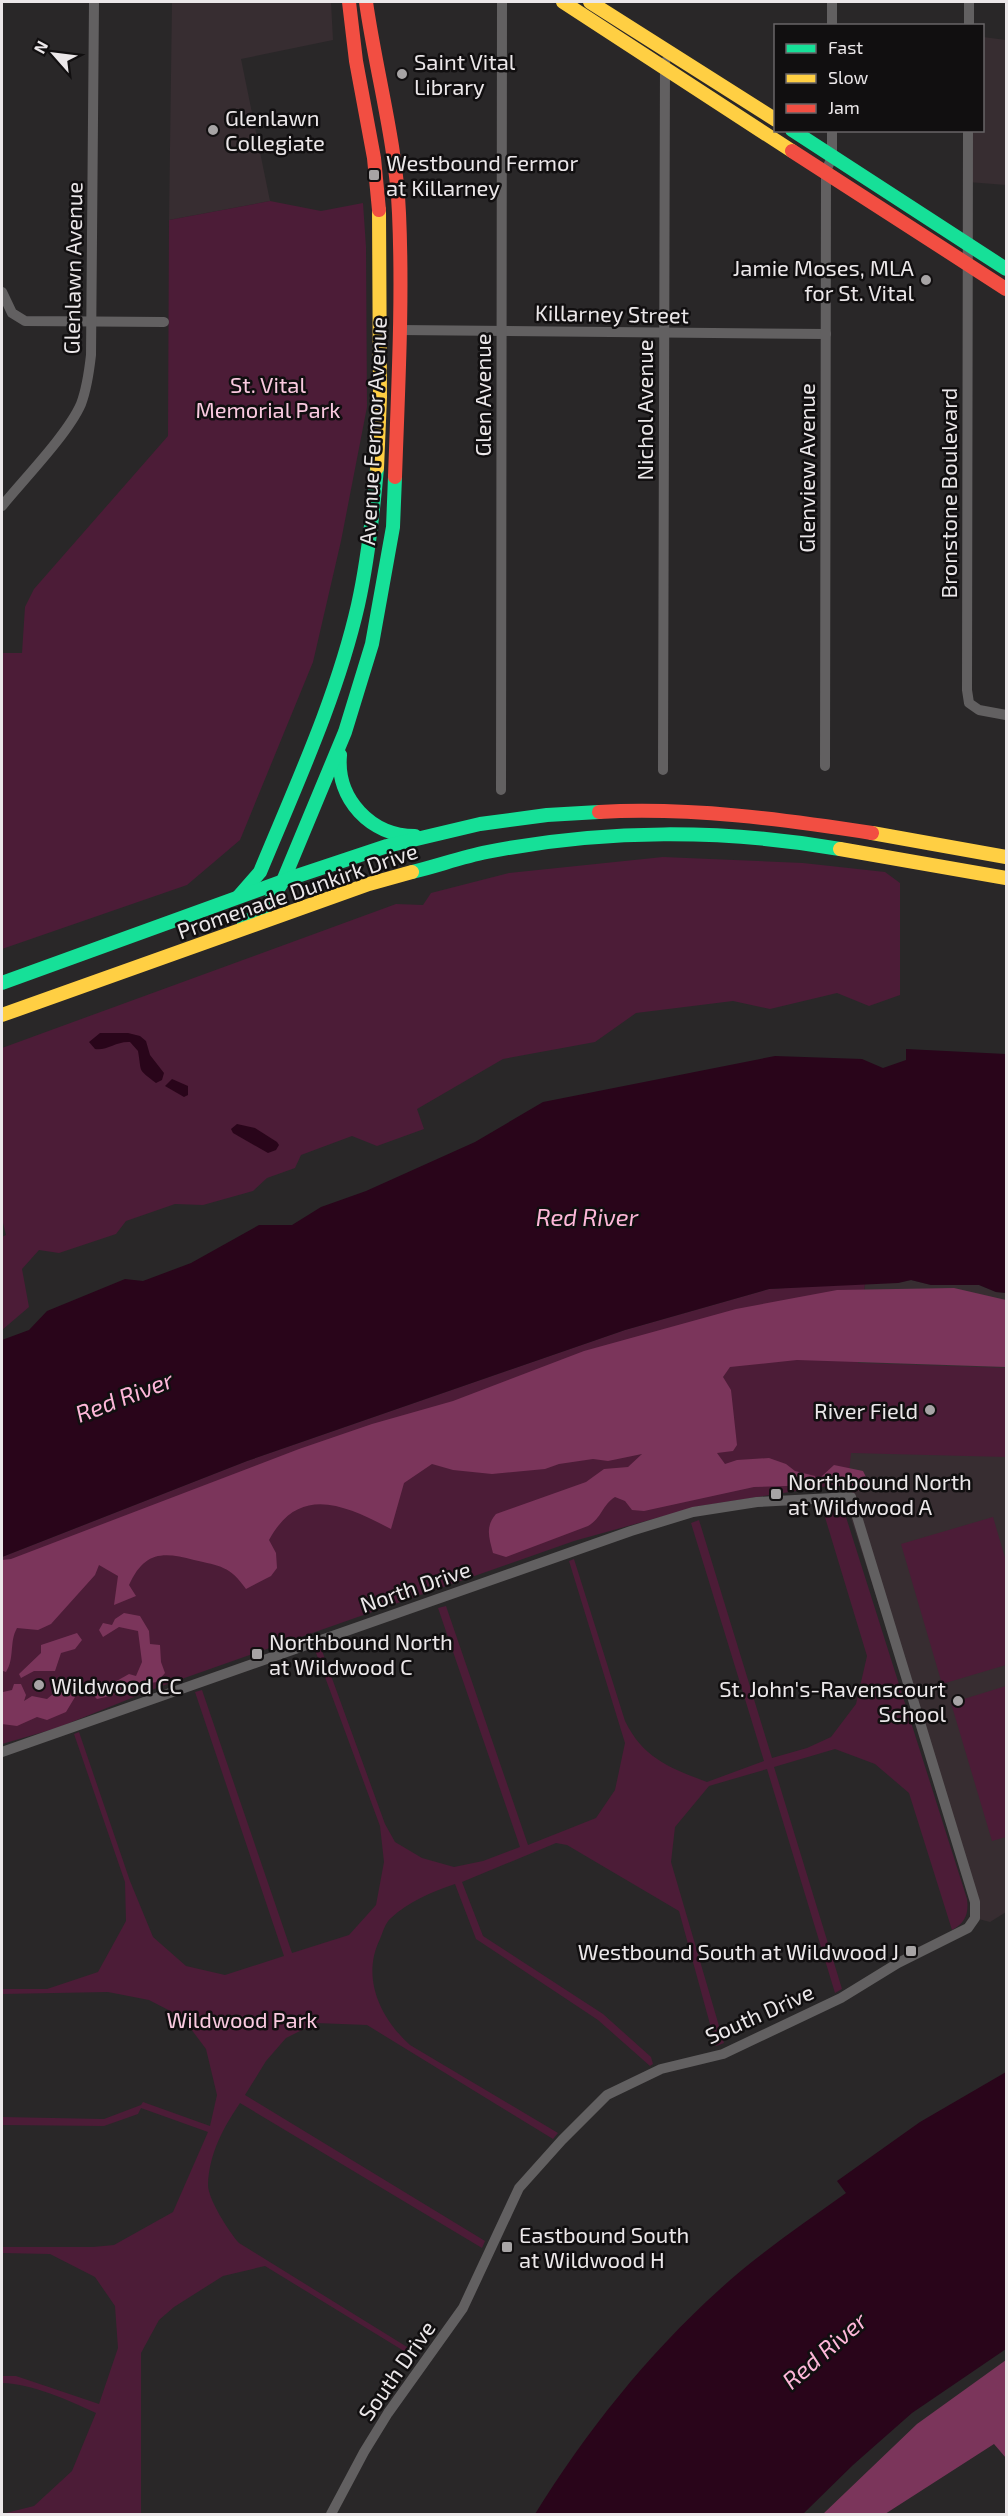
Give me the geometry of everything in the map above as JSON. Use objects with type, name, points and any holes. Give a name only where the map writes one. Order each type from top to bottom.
[{"type":"main road","name":"Avenue Fermor Avenue","points":[[238,898],[260,872],[292,798],[337,678],[358,604],[372,526],[379,450],[379,203],[349,2]]},
{"type":"main road","name":"Avenue Fermor Avenue","points":[[233,933],[267,906],[283,881],[345,732],[372,644],[393,527],[399,330],[399,200],[366,2]]},
{"type":"main road","points":[[563,2],[1006,289]]},
{"type":"main road","points":[[590,2],[774,119]]},
{"type":"main road","points":[[795,132],[1006,269]]},
{"type":"main road","points":[[358,604],[360,617],[367,621],[376,619]]},
{"type":"main road","points":[[345,732],[337,767],[347,797],[367,820],[385,830],[395,834],[421,837]]},
{"type":"main road","points":[[689,834],[691,811]]},
{"type":"main road","name":"Promenade Dunkirk Drive","points":[[2,983],[283,881],[421,837],[481,824],[588,812],[691,811],[822,824],[1006,857]]},
{"type":"main road","name":"Promenade Dunkirk Drive","points":[[2,1015],[369,884],[487,852],[605,836],[689,834],[818,845],[1006,878]]},
{"type":"street","name":"Glenlawn Avenue","points":[[2,506],[68,425],[80,406],[88,381],[91,355],[94,2]]},
{"type":"street","name":"Glen Avenue","points":[[501,790],[502,2]]},
{"type":"street","points":[[832,2],[832,24]]},
{"type":"street","points":[[969,2],[969,24]]},
{"type":"street","name":"Nichol Avenue","points":[[663,770],[664,67],[668,51]]},
{"type":"street","points":[[826,171],[832,157],[832,132]]},
{"type":"street","name":"Bronstone Boulevard","points":[[968,132],[967,690],[969,703],[979,710],[1006,715]]},
{"type":"street","name":"Glenview Avenue","points":[[825,766],[826,171]]},
{"type":"street","points":[[2,292],[12,313],[25,321],[164,322]]},
{"type":"street","name":"Killarney Street","points":[[399,330],[826,334]]},
{"type":"street","name":"North Drive","points":[[2,1752],[631,1531],[693,1512],[757,1502],[851,1497]]},
{"type":"street","name":"South Drive","points":[[331,2514],[388,2413],[463,2308],[519,2188],[561,2140],[607,2095],[661,2070],[723,2054],[783,2027],[841,1998],[898,1963],[957,1935],[968,1928],[975,1918],[975,1902],[851,1497]]},
{"type":"shaded area","name":"Glenlawn Collegiate","points":[[172,2],[331,2],[333,40],[241,59],[270,201],[169,220]]},
{"type":"shaded area","points":[[984,37],[1006,40],[1006,185],[968,182],[968,132],[984,132]]},
{"type":"shaded area","name":"St. John's-Ravenscourt School","points":[[911,1280],[931,1285],[979,1285],[996,1292],[1006,1293],[1006,1912],[990,1922],[975,1918],[975,1902],[845,1500],[865,1283],[898,1283]]},
{"type":"shaded area","points":[[954,1288],[1006,1300],[1006,1367],[797,1360],[730,1367],[723,1377],[731,1390],[737,1445],[733,1451],[717,1453],[725,1464],[737,1460],[769,1458],[786,1464],[795,1471],[815,1476],[817,1485],[754,1487],[644,1511],[632,1510],[625,1501],[615,1497],[588,1526],[506,1557],[493,1553],[490,1542],[490,1523],[496,1514],[586,1482],[604,1469],[628,1467],[642,1454],[608,1461],[593,1459],[559,1464],[545,1469],[492,1474],[453,1470],[432,1464],[404,1483],[391,1529],[341,1507],[309,1505],[295,1511],[281,1522],[269,1540],[276,1553],[277,1568],[271,1576],[246,1589],[235,1576],[224,1568],[183,1557],[163,1555],[148,1560],[135,1574],[129,1585],[136,1596],[114,1605],[118,1576],[99,1565],[95,1575],[51,1624],[38,1630],[17,1628],[9,1667],[6,1672],[3,1671],[2,1560],[11,1559],[299,1449],[372,1424],[453,1401],[584,1351],[736,1309],[837,1290]]},
{"type":"shaded area","points":[[834,1465],[863,1471],[870,1485],[853,1493],[845,1487],[820,1482],[822,1476]]},
{"type":"shaded area","points":[[124,1613],[140,1616],[149,1631],[150,1644],[160,1645],[161,1662],[165,1673],[157,1682],[97,1699],[92,1694],[102,1682],[113,1683],[129,1674],[136,1676],[142,1662],[138,1631],[119,1627],[103,1637],[99,1630],[103,1623],[112,1625],[115,1619]]},
{"type":"shaded area","points":[[77,1633],[82,1640],[75,1649],[61,1653],[55,1671],[34,1671],[21,1678],[19,1674],[41,1653],[41,1645]]},
{"type":"shaded area","points":[[58,1682],[75,1697],[66,1712],[47,1720],[37,1717],[17,1726],[2,1724],[3,1692],[12,1690],[14,1684],[21,1684],[26,1695],[24,1701],[32,1696],[47,1699],[59,1689]]},
{"type":"shaded area","points":[[1006,2360],[1006,2458],[994,2444],[885,2514],[823,2514],[917,2424]]},
{"type":"green space","name":"St. Vital Memorial Park","points":[[270,201],[321,211],[363,203],[366,247],[367,407],[341,541],[313,662],[240,840],[187,885],[2,949],[2,653],[22,653],[25,607],[34,589],[168,436],[169,220]]},
{"type":"green space","points":[[663,857],[803,863],[885,872],[900,883],[900,995],[869,1006],[837,993],[770,1009],[733,1001],[636,1013],[595,1042],[503,1059],[417,1109],[424,1129],[377,1146],[352,1136],[301,1155],[295,1168],[267,1178],[253,1191],[203,1205],[175,1204],[126,1221],[116,1234],[59,1253],[39,1250],[22,1269],[29,1307],[2,1330],[2,1237],[6,1235],[2,1219],[2,1048],[396,904],[423,905],[431,893],[509,873]]},
{"type":"green space","points":[[865,1283],[858,1363],[1006,1368],[1006,1457],[851,1453],[848,1483],[700,1506],[574,1541],[159,1687],[57,1728],[2,1744],[2,1557],[247,1461],[625,1330],[769,1289]]},
{"type":"green space","name":"Wildwood Park","points":[[827,1503],[839,1507],[846,1517],[967,1899],[967,1914],[963,1921],[952,1930],[909,1793],[875,1764],[835,1749],[774,1767],[842,1989],[835,1993],[767,1769],[709,1786],[675,1827],[671,1862],[724,2043],[716,2046],[679,1911],[567,1845],[556,1843],[462,1882],[483,1936],[603,2014],[651,2057],[653,2064],[650,2066],[598,2020],[476,1939],[455,1884],[413,1902],[391,1918],[375,1953],[372,1968],[373,1982],[382,2010],[410,2045],[558,2133],[553,2139],[367,2025],[316,2023],[286,2038],[266,2061],[245,2095],[485,2241],[482,2248],[240,2103],[214,2152],[208,2185],[215,2207],[239,2243],[420,2355],[417,2359],[265,2266],[223,2276],[174,2307],[159,2320],[141,2353],[141,2514],[2,2514],[34,2506],[72,2471],[96,2413],[26,2386],[2,2383],[2,2376],[16,2376],[99,2404],[118,2348],[115,2306],[95,2277],[50,2254],[2,2253],[2,2247],[114,2245],[173,2212],[208,2132],[141,2108],[138,2114],[104,2126],[2,2125],[2,2117],[104,2119],[141,2105],[143,2102],[210,2126],[217,2095],[206,2049],[182,2017],[149,2000],[108,1992],[2,1994],[2,1989],[47,1989],[98,1972],[126,1921],[125,1882],[74,1734],[79,1732],[130,1881],[153,1937],[186,1966],[225,1975],[284,1956],[195,1692],[202,1690],[292,1953],[349,1935],[376,1905],[384,1862],[380,1826],[315,1650],[321,1648],[385,1824],[395,1842],[422,1858],[454,1867],[483,1861],[520,1847],[438,1608],[446,1606],[528,1845],[596,1818],[615,1790],[625,1743],[569,1561],[574,1559],[625,1721],[640,1744],[659,1760],[707,1782],[764,1761],[691,1523],[699,1520],[772,1758],[807,1748],[831,1737],[856,1704],[867,1656],[821,1504]]},
{"type":"green space","points":[[993,1517],[1006,1561],[1006,1665],[942,1684],[901,1544]]},
{"type":"green space","points":[[1006,1686],[1006,1837],[992,1841],[951,1703]]},
{"type":"water","points":[[100,1033],[128,1033],[140,1036],[146,1041],[150,1055],[164,1073],[162,1080],[156,1083],[143,1072],[138,1051],[130,1042],[95,1049],[89,1042]]},
{"type":"water","name":"Red River","points":[[906,1049],[1006,1054],[1006,1293],[996,1292],[979,1285],[931,1285],[911,1280],[898,1283],[769,1289],[625,1330],[247,1461],[2,1557],[2,1340],[29,1330],[47,1311],[125,1279],[143,1281],[191,1263],[259,1225],[292,1225],[321,1207],[366,1191],[475,1142],[543,1102],[775,1056],[862,1059],[883,1068],[906,1060]]},
{"type":"water","points":[[172,1079],[188,1086],[188,1095],[184,1097],[165,1086]]},
{"type":"water","points":[[237,1124],[255,1128],[279,1145],[276,1150],[268,1153],[233,1133],[231,1129]]},
{"type":"water","name":"Red River","points":[[1006,2072],[1006,2349],[912,2413],[853,2465],[803,2514],[535,2514],[575,2454],[619,2396],[667,2341],[719,2290],[765,2252],[846,2193],[837,2181],[920,2122]]},
{"type":"traffic: fast","points":[[795,132],[1006,269]]},
{"type":"traffic: fast","points":[[239,896],[260,872],[315,740],[339,673],[362,588],[377,468]]},
{"type":"traffic: fast","points":[[244,924],[267,906],[283,881],[345,732],[372,644],[393,527],[395,477]]},
{"type":"traffic: fast","points":[[340,755],[340,771],[344,786],[350,800],[360,812],[384,830],[415,836]]},
{"type":"traffic: fast","points":[[2,983],[297,876],[387,846],[480,824],[547,815],[599,812]]},
{"type":"traffic: fast","points":[[412,872],[468,856],[531,844],[619,836],[708,835],[797,842],[840,849]]},
{"type":"traffic: slow","points":[[563,2],[792,151]]},
{"type":"traffic: slow","points":[[590,2],[774,119]]},
{"type":"traffic: slow","points":[[377,468],[380,397],[379,210]]},
{"type":"traffic: slow","points":[[872,833],[1006,857]]},
{"type":"traffic: slow","points":[[840,849],[1006,878]]},
{"type":"traffic: slow","points":[[2,1015],[369,884],[412,872]]},
{"type":"traffic: jam","points":[[349,2],[356,61],[374,158],[379,210]]},
{"type":"traffic: jam","points":[[366,2],[390,133],[399,213],[400,312],[395,477]]},
{"type":"traffic: jam","points":[[792,151],[1006,289]]},
{"type":"traffic: jam","points":[[599,812],[667,811],[736,815],[872,833]]},
{"type":"place","name":"Saint Vital Library","points":[[402,74]]},
{"type":"place","name":"Glenlawn Collegiate","points":[[213,130]]},
{"type":"place","name":"Westbound Fermor at Killarney","points":[[374,175]]},
{"type":"place","name":"Jamie Moses, MLA for St. Vital","points":[[926,280]]},
{"type":"place","name":"River Field","points":[[930,1410]]},
{"type":"place","name":"Northbound North at Wildwood A","points":[[776,1494]]},
{"type":"place","name":"Northbound North at Wildwood C","points":[[257,1654]]},
{"type":"place","name":"Wildwood CC","points":[[39,1685]]},
{"type":"place","name":"St. John's-Ravenscourt School","points":[[958,1701]]},
{"type":"place","name":"Westbound South at Wildwood J","points":[[911,1951]]},
{"type":"place","name":"Eastbound South at Wildwood H","points":[[507,2247]]}]
